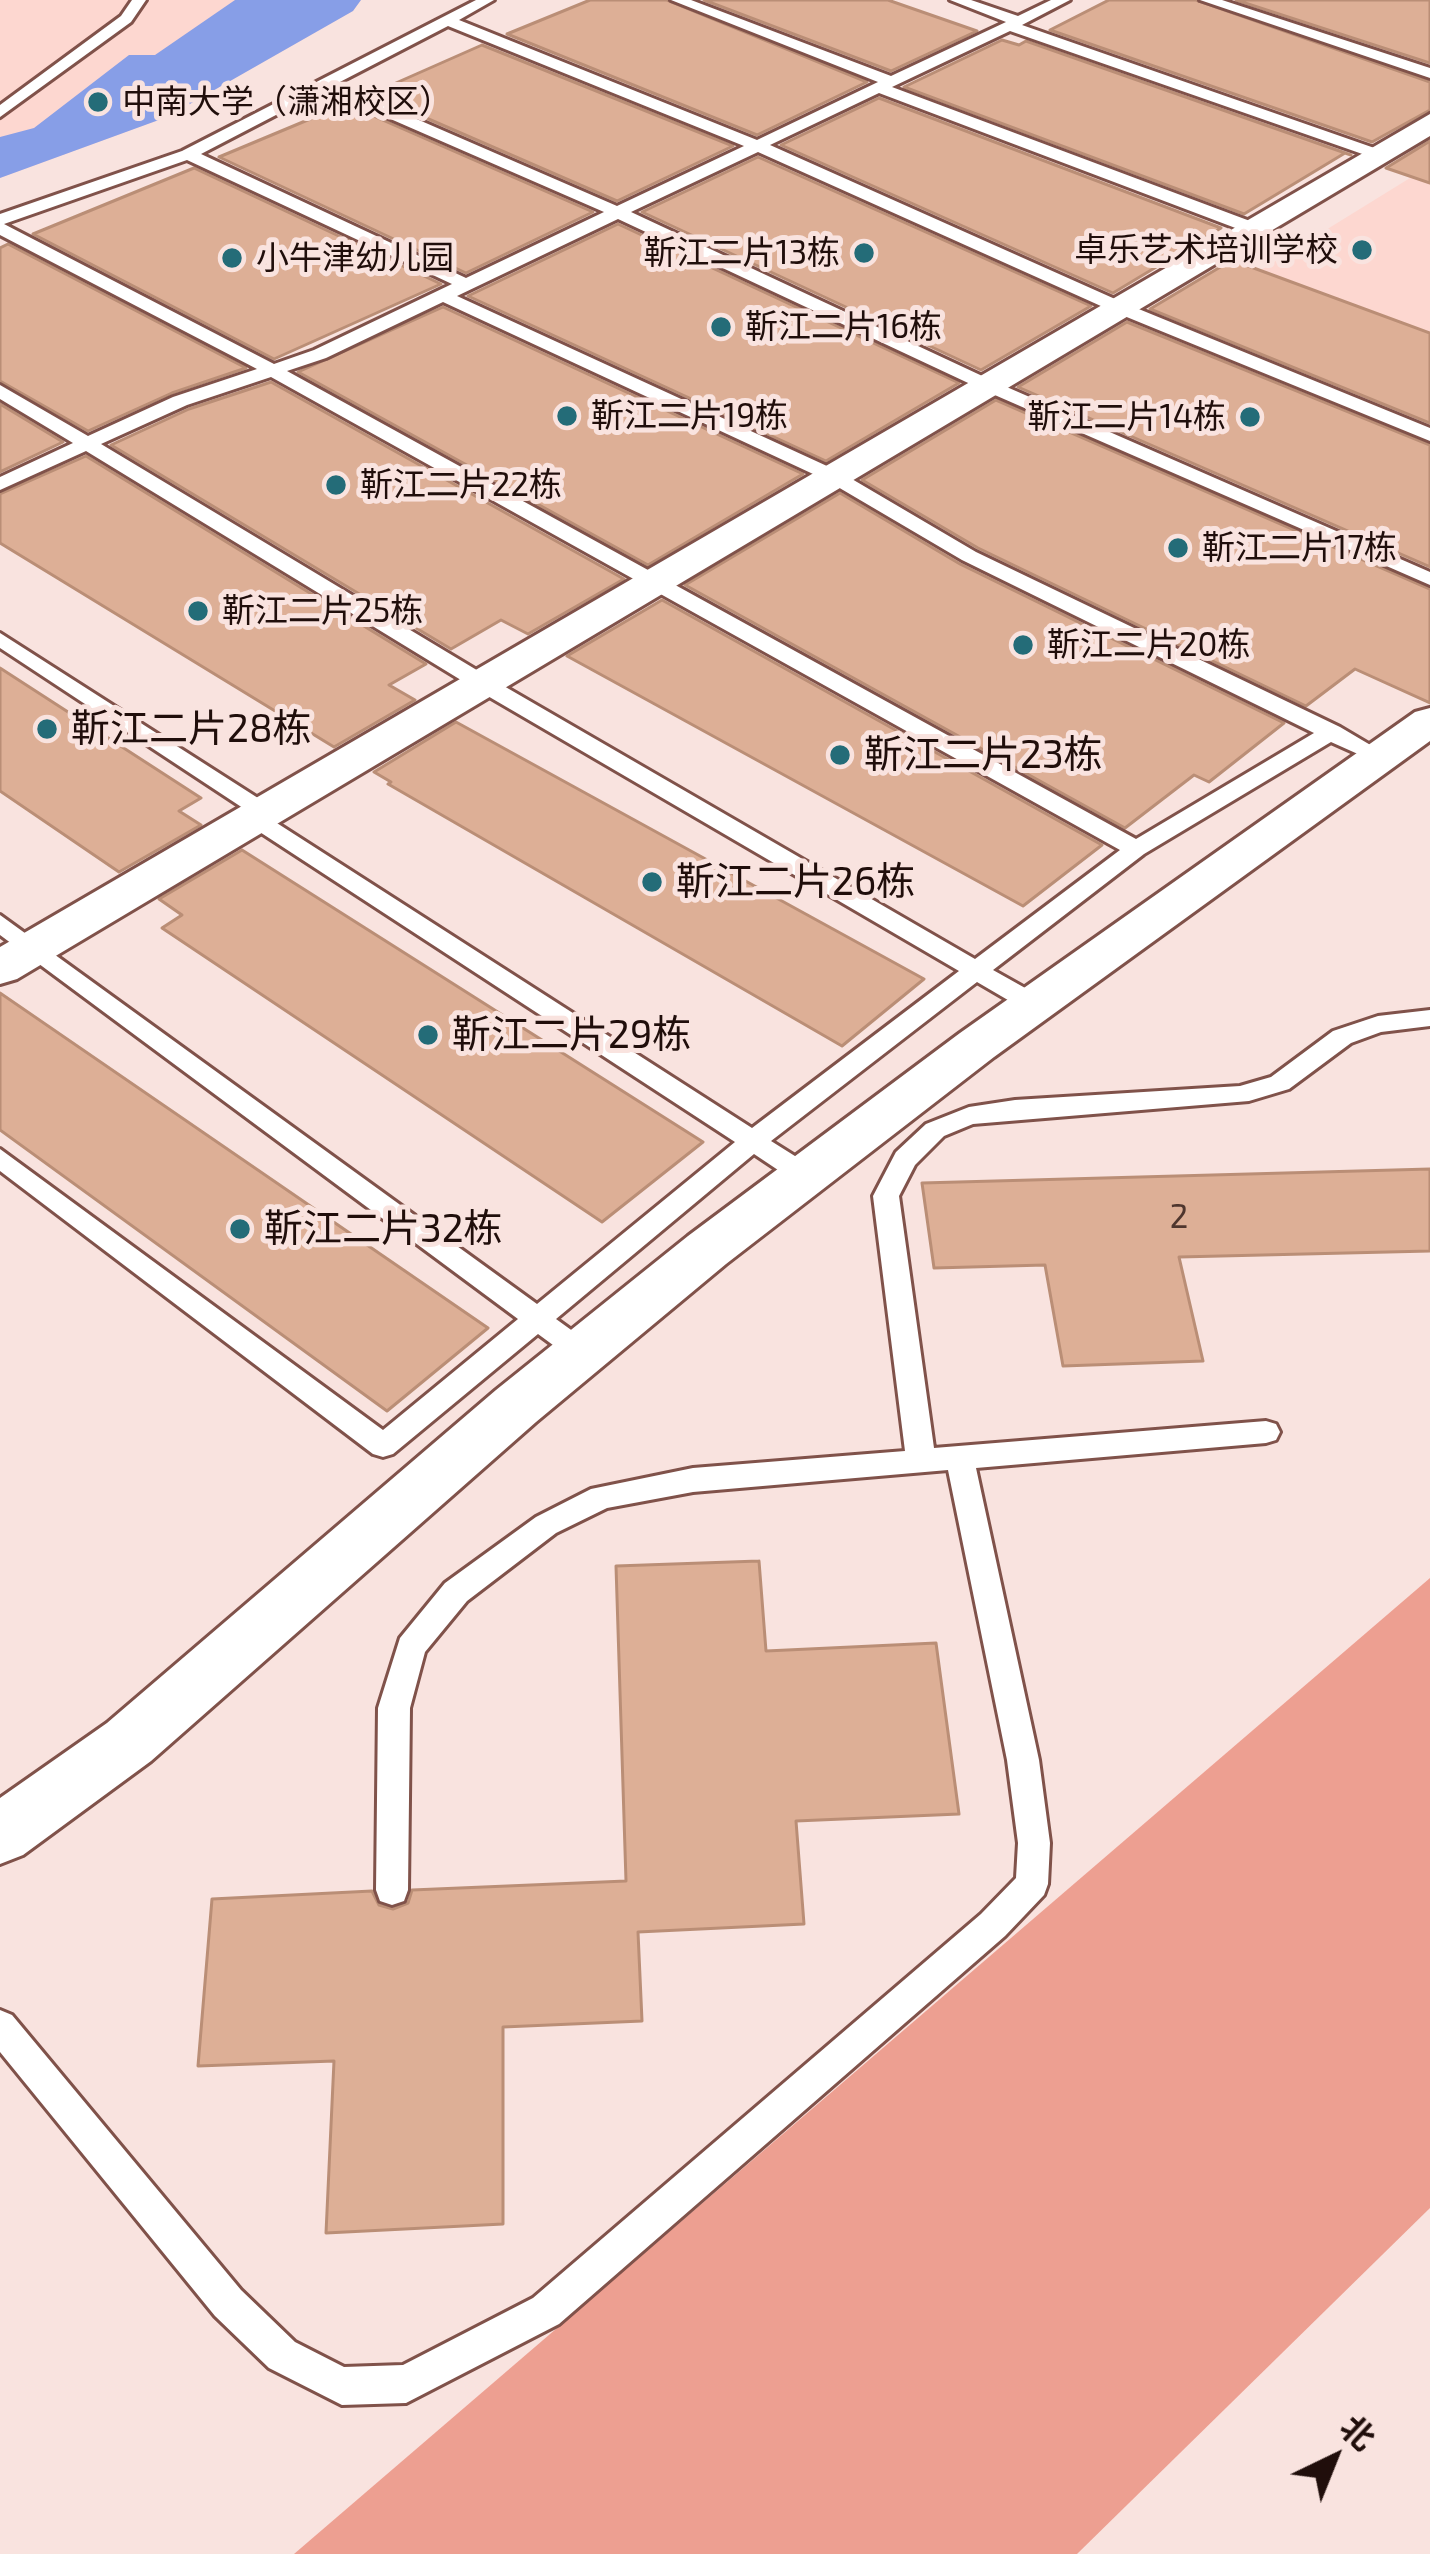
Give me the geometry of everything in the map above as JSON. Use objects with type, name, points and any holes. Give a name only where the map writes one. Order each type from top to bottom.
[{"type":"street","points":[[17,958],[1430,123]]},
{"type":"street","points":[[0,1835],[129,1742],[582,1352],[805,1174],[1034,1004],[1355,744],[1430,721]]},
{"type":"lane","points":[[0,112],[126,19],[140,0]]},
{"type":"lane","points":[[0,224],[188,154],[487,0]]},
{"type":"lane","points":[[678,0],[1252,228]]},
{"type":"lane","points":[[957,0],[1377,154]]},
{"type":"lane","points":[[0,484],[180,400],[320,354],[1063,0]]},
{"type":"lane","points":[[1207,0],[1430,73]]},
{"type":"lane","points":[[452,22],[754,144],[1118,308],[1430,435]]},
{"type":"lane","points":[[325,85],[615,211],[987,385],[1430,579]]},
{"type":"lane","points":[[188,154],[465,284]]},
{"type":"lane","points":[[0,224],[1136,849]]},
{"type":"lane","points":[[440,295],[833,476],[969,556],[1355,744]]},
{"type":"lane","points":[[0,391],[482,683],[1034,1004]]},
{"type":"lane","points":[[0,639],[805,1174]]},
{"type":"lane","points":[[0,1158],[382,1446],[755,1139],[1136,849],[1355,744]]},
{"type":"lane","points":[[0,923],[17,958],[537,1315],[582,1352]]},
{"type":"lane","points":[[920,1461],[886,1196],[905,1159],[935,1130],[969,1116],[1016,1109],[1240,1095],[1280,1083],[1342,1037],[1378,1024],[1430,1018]]},
{"type":"lane","points":[[392,1891],[394,1708],[411,1647],[456,1592],[546,1525],[601,1497],[693,1480],[1266,1432]]},
{"type":"lane","points":[[0,2026],[228,2303],[282,2355],[342,2386],[406,2384],[545,2311],[993,1924],[1032,1884],[1034,1843],[1023,1760],[960,1459]]},
{"type":"shaded area","name":"中南大学（潇湘校区）","points":[[0,0],[361,0],[353,11],[167,117],[0,178]]},
{"type":"shaded area","name":"卓乐艺术培训学校","points":[[1430,142],[1430,391],[1206,304],[1410,178],[1388,169]]},
{"type":"shaded area","points":[[1430,1578],[1430,2208],[1077,2554],[294,2554]]},
{"type":"water","points":[[235,0],[361,0],[353,11],[167,117],[0,178],[0,137],[34,128],[129,55],[155,55]]},
{"type":"building","points":[[590,0],[667,0],[867,82],[757,135],[507,34]]},
{"type":"building","points":[[704,0],[888,0],[977,31],[891,71]]},
{"type":"building","points":[[1109,0],[1196,0],[1430,82],[1430,110],[1372,142],[1050,30]]},
{"type":"building","points":[[1236,0],[1430,0],[1430,63]]},
{"type":"building","points":[[1002,40],[1019,45],[1026,41],[1351,155],[1345,153],[1244,214],[904,87]]},
{"type":"building","points":[[482,45],[733,146],[617,201],[371,94]]},
{"type":"building","points":[[879,98],[1221,228],[1113,293],[781,145]]},
{"type":"building","points":[[346,104],[593,212],[466,273],[219,157]]},
{"type":"building","points":[[1430,141],[1430,183],[1386,168]]},
{"type":"building","points":[[758,157],[1091,306],[981,370],[642,212]]},
{"type":"building","name":"小牛津幼儿园","points":[[194,168],[441,284],[274,359],[33,234]]},
{"type":"building","points":[[618,224],[959,383],[826,461],[468,296]]},
{"type":"building","points":[[8,244],[246,368],[172,393],[88,431],[0,381],[0,248]]},
{"type":"building","points":[[1232,260],[1430,333],[1430,423],[1150,309]]},
{"type":"building","points":[[443,307],[803,474],[648,565],[298,372]]},
{"type":"building","points":[[1127,322],[1430,445],[1430,567],[1018,387]]},
{"type":"building","points":[[271,382],[624,579],[528,634],[501,620],[451,649],[111,445],[189,409]]},
{"type":"building","points":[[996,400],[1430,589],[1430,703],[1355,669],[1306,706],[978,548],[862,480]]},
{"type":"building","points":[[0,404],[63,442],[0,472]]},
{"type":"building","name":"靳江二片25栋","points":[[86,456],[426,664],[389,685],[415,700],[334,747],[0,543],[0,494]]},
{"type":"building","points":[[840,493],[960,564],[1284,723],[1209,782],[1194,775],[1125,828],[685,585]]},
{"type":"building","name":"靳江二片23栋","points":[[662,600],[1102,845],[1023,906],[567,656]]},
{"type":"building","name":"靳江二片28栋","points":[[0,668],[201,798],[179,811],[201,825],[119,872],[0,791]]},
{"type":"building","name":"靳江二片26栋","points":[[456,722],[924,979],[842,1046],[374,772]]},
{"type":"building","name":"靳江二片29栋","points":[[242,850],[703,1142],[602,1222],[162,928],[182,915],[159,899]]},
{"type":"building","name":"靳江二片32栋","points":[[0,993],[488,1328],[387,1411],[0,1130]]},
{"type":"building","points":[[1430,1169],[1430,1251],[1179,1257],[1203,1361],[1063,1366],[1045,1265],[934,1268],[922,1183]]},
{"type":"building","points":[[759,1561],[766,1651],[936,1643],[959,1814],[796,1821],[804,1924],[638,1932],[642,2021],[503,2027],[503,2224],[326,2233],[334,2061],[198,2066],[212,1899],[372,1891],[379,1905],[393,1909],[408,1903],[412,1890],[626,1881],[616,1566]]},
{"type":"place","name":"中南大学（潇湘校区）","points":[[98,102]]},
{"type":"place","name":"卓乐艺术培训学校","points":[[1362,250]]},
{"type":"place","name":"靳江二片13栋","points":[[864,253]]},
{"type":"place","name":"小牛津幼儿园","points":[[232,258]]},
{"type":"place","name":"靳江二片16栋","points":[[721,327]]},
{"type":"place","name":"靳江二片19栋","points":[[567,416]]},
{"type":"place","name":"靳江二片14栋","points":[[1250,417]]},
{"type":"place","name":"靳江二片22栋","points":[[336,485]]},
{"type":"place","name":"靳江二片17栋","points":[[1178,548]]},
{"type":"place","name":"靳江二片25栋","points":[[198,611]]},
{"type":"place","name":"靳江二片20栋","points":[[1023,645]]},
{"type":"place","name":"靳江二片28栋","points":[[47,729]]},
{"type":"place","name":"靳江二片23栋","points":[[840,755]]},
{"type":"place","name":"靳江二片26栋","points":[[652,882]]},
{"type":"place","name":"靳江二片29栋","points":[[428,1035]]},
{"type":"place","name":"靳江二片32栋","points":[[240,1229]]}]
